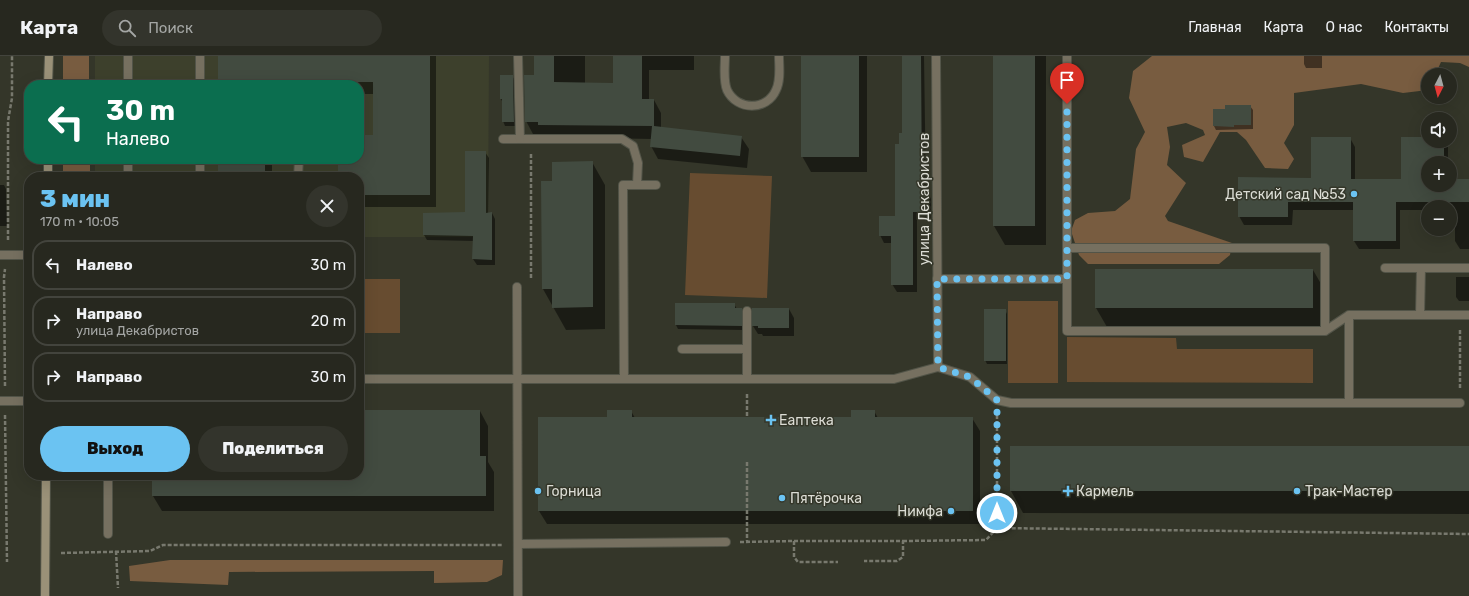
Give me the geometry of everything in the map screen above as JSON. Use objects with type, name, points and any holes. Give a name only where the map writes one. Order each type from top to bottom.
[{"type":"main road","points":[[48,80],[49,56]]},
{"type":"main road","points":[[45,596],[46,480]]},
{"type":"street","points":[[128,56],[128,80]]},
{"type":"street","points":[[200,56],[200,80]]},
{"type":"street","points":[[518,56],[520,139]]},
{"type":"street","points":[[725,56],[727,89],[731,97],[738,103],[752,106],[765,102],[772,97],[777,89],[779,80],[779,56]]},
{"type":"street","name":"улица Декабристов","points":[[936,56],[938,367]]},
{"type":"street","points":[[1067,56],[1067,331],[1325,332],[1349,315],[1469,315]]},
{"type":"street","points":[[503,139],[622,139],[633,146],[638,163],[637,185]]},
{"type":"street","points":[[624,379],[623,185],[656,185]]},
{"type":"street","points":[[1067,248],[1325,248],[1325,332]]},
{"type":"street","points":[[4,255],[24,255]]},
{"type":"street","points":[[1385,268],[1469,268]]},
{"type":"street","points":[[1420,315],[1421,268]]},
{"type":"street","points":[[937,279],[1067,279]]},
{"type":"street","points":[[517,287],[518,596]]},
{"type":"street","points":[[747,311],[747,379]]},
{"type":"street","points":[[1349,315],[1349,403]]},
{"type":"street","points":[[682,349],[747,349]]},
{"type":"street","points":[[364,379],[894,379],[938,367],[970,377],[997,400],[1011,403],[1460,403]]},
{"type":"street","points":[[0,401],[24,401]]},
{"type":"street","points":[[108,480],[108,534]]},
{"type":"street","points":[[518,544],[726,542]]},
{"type":"path","points":[[4,255],[8,121],[12,98],[12,56]]},
{"type":"path","points":[[530,139],[530,283]]},
{"type":"path","points":[[1460,315],[1460,403]]},
{"type":"path","points":[[747,379],[747,417]]},
{"type":"path","points":[[726,542],[986,540],[997,528],[997,400]]},
{"type":"path","points":[[747,462],[747,542]]},
{"type":"path","points":[[997,528],[1469,534]]},
{"type":"path","points":[[108,534],[117,551],[118,588]]},
{"type":"path","points":[[864,561],[897,561],[903,558],[903,540]]},
{"type":"path","points":[[794,541],[794,557],[798,562],[838,562]]},
{"type":"path","points":[[60,553],[150,551],[163,545],[518,544]]},
{"type":"shaded area","points":[[63,56],[89,56],[89,80],[63,80]]},
{"type":"shaded area","points":[[95,56],[489,56],[488,213],[473,213],[473,237],[364,237],[364,172],[95,172],[95,164],[364,164],[364,80],[95,80]]},
{"type":"shaded area","points":[[1152,56],[1469,56],[1469,67],[1460,63],[1441,62],[1438,68],[1421,68],[1421,91],[1403,93],[1361,84],[1294,93],[1294,125],[1284,143],[1294,159],[1288,169],[1265,168],[1246,140],[1237,132],[1220,132],[1203,162],[1184,157],[1182,145],[1205,135],[1203,130],[1186,123],[1167,127],[1170,147],[1167,165],[1186,183],[1165,216],[1168,221],[1232,243],[1230,255],[1219,264],[1088,264],[1079,255],[1071,231],[1075,220],[1088,213],[1115,211],[1130,199],[1136,149],[1145,132],[1129,98],[1133,71]]},
{"type":"shaded area","points":[[63,164],[90,164],[90,172],[63,172]]},
{"type":"shaded area","points":[[690,173],[772,176],[767,298],[685,295]]},
{"type":"shaded area","points":[[364,279],[400,279],[400,333],[364,333]]},
{"type":"shaded area","points":[[1008,301],[1058,301],[1058,383],[1008,383]]},
{"type":"shaded area","points":[[1067,337],[1176,338],[1177,349],[1313,349],[1313,383],[1067,382]]},
{"type":"shaded area","points":[[170,560],[503,560],[502,575],[487,582],[434,583],[434,571],[229,572],[228,585],[130,581],[129,566]]},
{"type":"building","points":[[218,56],[430,56],[430,195],[364,195],[364,172],[338,172],[338,164],[364,164],[364,135],[373,135],[373,82],[364,82],[364,80],[218,80]]},
{"type":"building","points":[[534,56],[554,56],[554,82],[613,83],[613,56],[642,56],[642,99],[654,99],[654,126],[742,136],[740,156],[650,147],[652,126],[538,125],[538,122],[525,122],[524,75],[534,75]]},
{"type":"building","points":[[801,56],[859,56],[859,157],[801,157]]},
{"type":"building","points":[[902,56],[921,56],[922,190],[927,190],[927,212],[913,212],[913,285],[891,285],[891,236],[879,236],[879,216],[895,216],[895,144],[899,144],[899,133],[902,133]]},
{"type":"building","points":[[993,56],[1035,56],[1035,226],[993,226]]},
{"type":"building","points":[[500,75],[513,75],[514,122],[502,122]]},
{"type":"building","points":[[1225,105],[1251,105],[1251,125],[1234,125],[1234,127],[1213,126],[1213,109],[1225,109]]},
{"type":"building","name":"Детский сад №53","points":[[1311,137],[1351,137],[1351,179],[1401,179],[1401,137],[1421,137],[1421,148],[1444,148],[1444,156],[1421,156],[1421,192],[1457,192],[1457,179],[1469,179],[1469,202],[1457,202],[1457,200],[1421,200],[1421,202],[1396,202],[1396,241],[1353,241],[1353,202],[1288,202],[1288,217],[1238,217],[1238,177],[1311,178]]},
{"type":"building","points":[[465,151],[486,151],[486,213],[492,212],[492,260],[472,259],[473,236],[423,235],[423,213],[465,212]]},
{"type":"building","points":[[593,161],[593,307],[552,308],[552,289],[542,289],[541,181],[552,181],[552,162]]},
{"type":"building","points":[[218,164],[265,164],[265,172],[218,172]]},
{"type":"building","points":[[1095,269],[1313,269],[1313,308],[1095,308]]},
{"type":"building","points":[[675,303],[735,303],[735,308],[742,308],[742,326],[675,325]]},
{"type":"building","points":[[752,308],[789,308],[789,328],[758,328],[758,326],[752,326]]},
{"type":"building","points":[[984,309],[1006,309],[1006,361],[984,361]]},
{"type":"building","points":[[364,410],[480,410],[480,456],[486,456],[486,496],[152,496],[152,480],[364,480]]},
{"type":"building","points":[[607,410],[632,410],[632,417],[851,417],[851,410],[875,410],[875,417],[973,417],[973,511],[538,511],[538,417],[607,417]]},
{"type":"building","points":[[1010,446],[1469,446],[1469,491],[1010,491]]},
{"type":"place","name":"Детский сад №53","points":[[1354,194]]},
{"type":"place","name":"Еаптека","points":[[771,420]]},
{"type":"place","name":"Горница","points":[[538,491]]},
{"type":"place","name":"Кармель","points":[[1068,491]]},
{"type":"place","name":"Трак-Мастер","points":[[1297,491]]},
{"type":"place","name":"Пятёрочка","points":[[782,498]]},
{"type":"place","name":"Нимфа","points":[[951,511]]},
{"type":"route","points":[[997,513],[997,400],[970,377],[938,367],[937,279],[1067,279],[1067,104]]}]
